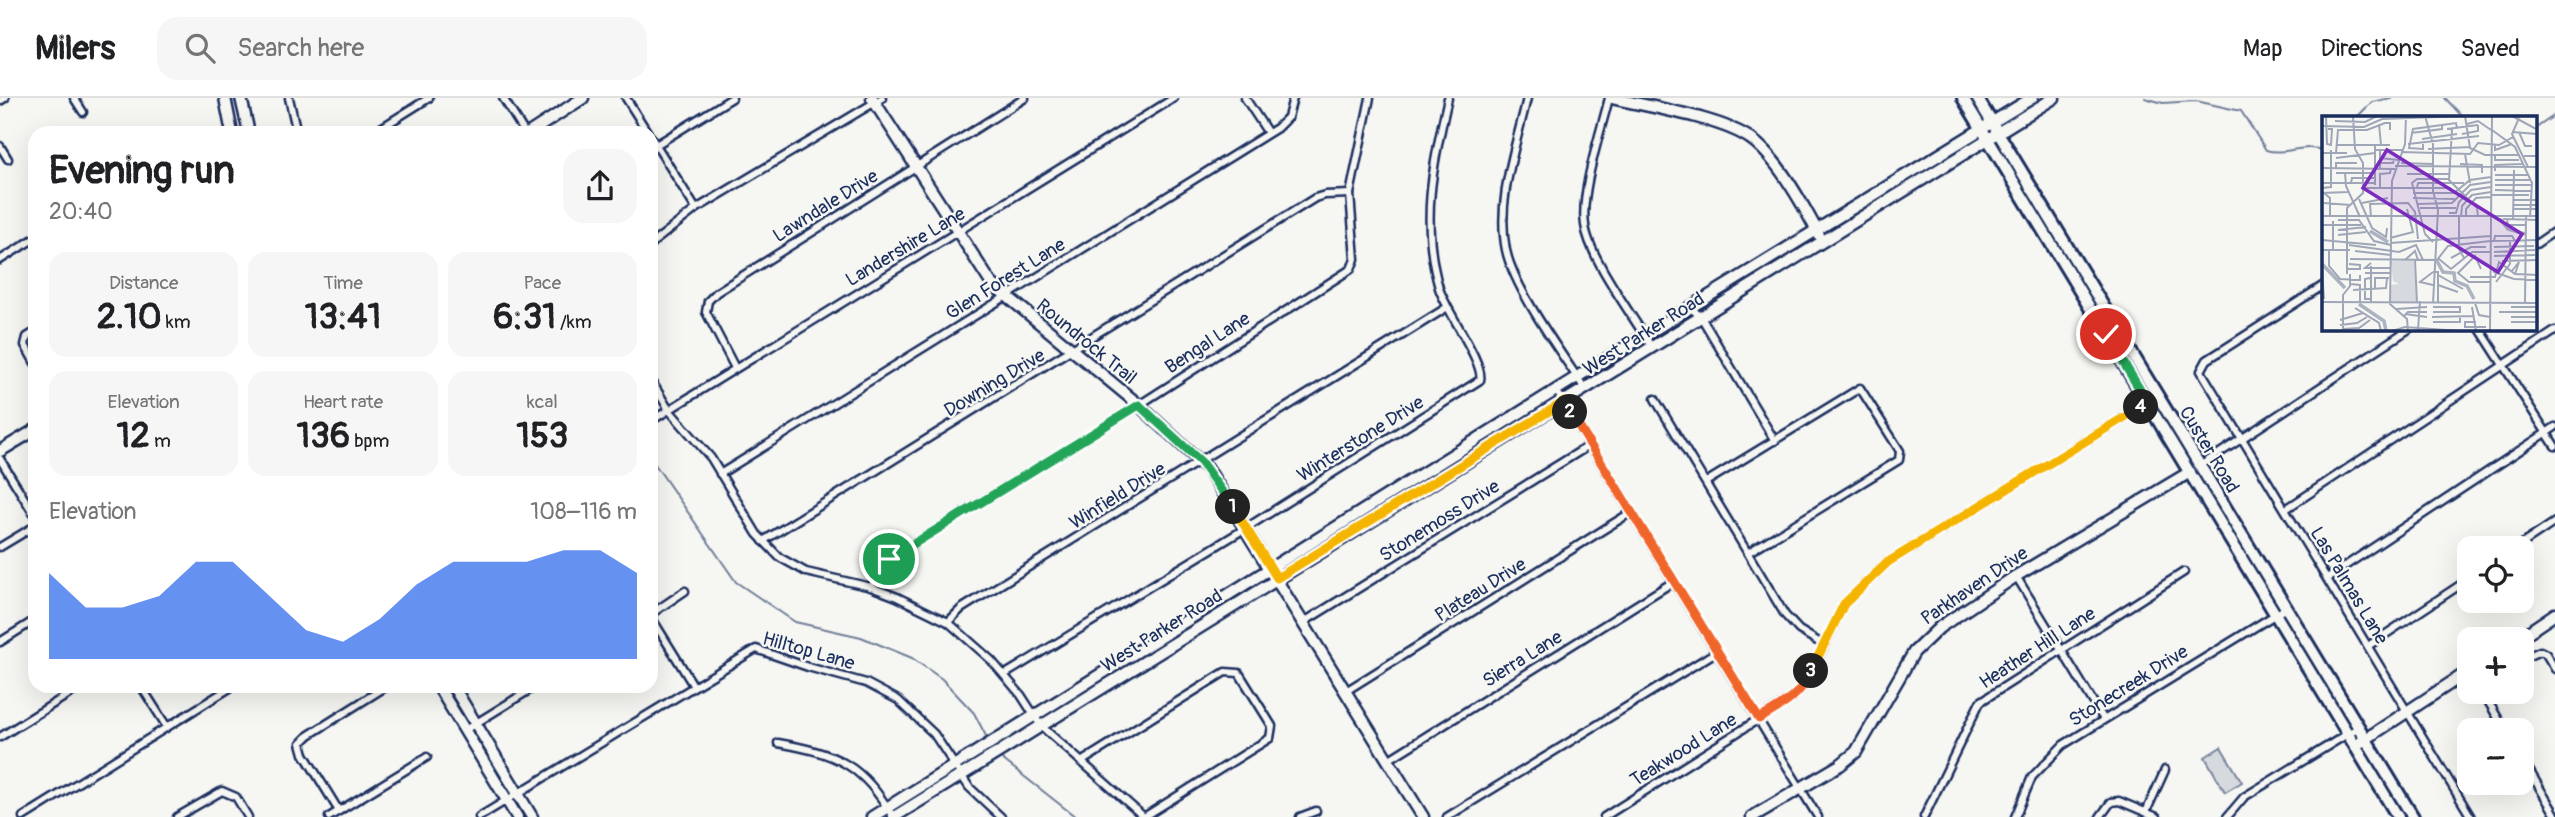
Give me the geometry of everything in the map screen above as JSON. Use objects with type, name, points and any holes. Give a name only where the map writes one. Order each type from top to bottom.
[{"type":"main road","points":[[225,98],[231,126]]},
{"type":"main road","points":[[241,98],[247,126]]},
{"type":"main road","points":[[538,126],[583,98]]},
{"type":"main road","points":[[1610,98],[1727,127],[1753,140],[1771,158],[1823,242]]},
{"type":"main road","name":"Custer Road","points":[[1963,98],[1990,132],[2159,397],[2195,469],[2275,614],[2398,817]]},
{"type":"main road","name":"Custer Road","points":[[1977,98],[1990,132],[2106,334],[2148,403],[2195,469],[2286,608],[2413,817]]},
{"type":"main road","name":"West Parker Road","points":[[872,817],[891,814],[961,775],[1765,278],[1910,188],[1990,132],[2032,98]]},
{"type":"main road","name":"West Parker Road","points":[[891,814],[955,763],[1577,377],[1904,178],[2054,98]]},
{"type":"main road","name":"Roundrock Trail","points":[[876,100],[978,268],[1006,296],[1139,405],[1201,462],[1246,528],[1423,817]]},
{"type":"main road","points":[[1904,178],[1910,188]]},
{"type":"main road","points":[[1759,267],[1765,278]]},
{"type":"main road","points":[[2106,334],[2116,328]]},
{"type":"main road","points":[[0,451],[28,434]]},
{"type":"main road","name":"Parkhaven Drive","points":[[1752,817],[1856,752],[1886,704],[1904,667],[1926,638],[2017,576],[2195,469]]},
{"type":"main road","points":[[2534,628],[2555,614]]},
{"type":"main road","points":[[2355,746],[2457,679]]},
{"type":"main road","points":[[442,693],[517,817]]},
{"type":"main road","points":[[457,693],[532,817]]},
{"type":"street","points":[[0,101],[5,98]]},
{"type":"street","points":[[74,98],[83,112]]},
{"type":"street","points":[[289,98],[295,126]]},
{"type":"street","points":[[384,126],[429,98]]},
{"type":"street","points":[[503,98],[522,126]]},
{"type":"street","points":[[626,98],[644,126]]},
{"type":"street","points":[[658,143],[732,98]]},
{"type":"street","name":"Lawndale Drive","points":[[735,368],[707,316],[706,306],[711,297],[1025,98]]},
{"type":"street","name":"Landershire Lane","points":[[658,417],[1174,98]]},
{"type":"street","points":[[1245,98],[1268,133]]},
{"type":"street","name":"Glen Forest Lane","points":[[720,474],[1284,123],[1293,98]]},
{"type":"street","name":"Bengal Lane","points":[[871,587],[883,565],[895,555],[1139,405],[1351,269],[1355,259],[1350,194],[1370,98]]},
{"type":"street","name":"Winterstone Drive","points":[[1004,675],[1246,528],[1480,380],[1480,368],[1446,308],[1432,259],[1428,214],[1430,180],[1448,98]]},
{"type":"street","points":[[1527,98],[1506,190],[1505,247],[1514,274],[1585,389]]},
{"type":"street","points":[[1610,98],[1586,195],[1585,226],[1595,254],[1652,348]]},
{"type":"street","points":[[658,239],[696,209],[876,100]]},
{"type":"street","points":[[0,146],[8,159]]},
{"type":"street","points":[[658,153],[696,209]]},
{"type":"street","name":"Downing Drive","points":[[763,541],[1072,352],[1315,198],[1350,194]]},
{"type":"street","points":[[2538,243],[2555,231]]},
{"type":"street","points":[[0,260],[28,242]]},
{"type":"street","name":"Las Palmas Lane","points":[[2322,286],[2207,360],[2201,371],[2471,817]]},
{"type":"street","name":"Winfield Drive","points":[[948,622],[961,609],[1446,308]]},
{"type":"street","points":[[1691,308],[1701,317],[1776,440]]},
{"type":"street","points":[[2195,469],[2406,331]]},
{"type":"street","points":[[2481,331],[2555,446]]},
{"type":"street","points":[[2286,509],[2555,331]]},
{"type":"street","points":[[1706,482],[1860,388],[1901,456],[1749,552]]},
{"type":"street","points":[[1556,390],[1818,817]]},
{"type":"street","points":[[658,392],[669,410],[705,450],[763,541],[785,562],[806,572],[871,587],[948,622],[978,647],[1004,675],[1041,726],[1081,762],[1144,817],[1270,738],[1272,726],[1239,673],[1225,672],[1081,762]]},
{"type":"street","name":"Teakwood Lane","points":[[1604,817],[1800,690],[1844,604],[1888,562],[2159,397]]},
{"type":"street","points":[[1655,399],[1785,615],[1799,630],[1822,644]]},
{"type":"street","points":[[2327,578],[2555,427]]},
{"type":"street","name":"Stonemoss Drive","points":[[1304,622],[1590,445]]},
{"type":"street","points":[[0,459],[28,505]]},
{"type":"street","name":"Plateau Drive","points":[[1346,691],[1630,513]]},
{"type":"street","points":[[2534,536],[2555,522]]},
{"type":"street","points":[[0,547],[28,530]]},
{"type":"street","name":"Heather Hill Lane","points":[[1924,817],[1980,702],[2184,572]]},
{"type":"street","points":[[2017,576],[2103,718]]},
{"type":"street","name":"Sierra Lane","points":[[1388,760],[1673,582]]},
{"type":"street","points":[[2368,646],[2457,587]]},
{"type":"street","points":[[658,610],[685,591]]},
{"type":"street","name":"Stonecreek Drive","points":[[2015,817],[2032,777],[2049,757],[2103,718],[2286,608]]},
{"type":"street","points":[[0,642],[28,624]]},
{"type":"street","points":[[658,627],[693,685]]},
{"type":"street","name":"Hilltop Lane","points":[[479,817],[756,649],[808,667],[842,674],[875,686],[898,700],[924,722],[955,763],[969,787],[1001,817]]},
{"type":"street","points":[[2534,654],[2540,651],[2546,654],[2555,669]]},
{"type":"street","points":[[1447,817],[1716,652]]},
{"type":"street","points":[[0,737],[71,693]]},
{"type":"street","points":[[145,693],[167,727]]},
{"type":"street","points":[[23,817],[222,693]]},
{"type":"street","points":[[339,811],[304,754],[301,743],[309,735],[376,693]]},
{"type":"street","points":[[465,730],[525,693]]},
{"type":"street","points":[[2227,817],[2244,797],[2359,727]]},
{"type":"street","points":[[778,743],[817,750],[844,760],[863,774],[891,814]]},
{"type":"street","points":[[329,817],[427,757]]},
{"type":"street","points":[[2146,812],[2165,770]]},
{"type":"street","points":[[2534,778],[2555,814]]},
{"type":"street","points":[[177,817],[222,791],[236,797],[248,817]]},
{"type":"street","points":[[2100,817],[2111,802],[2157,817]]},
{"type":"street","points":[[1300,817],[1316,811]]},
{"type":"shaded area","points":[[2221,747],[2242,782],[2225,792],[2205,757]]},
{"type":"waterway","points":[[2145,98],[2163,103],[2196,101],[2241,111],[2266,150],[2309,148],[2322,150]]},
{"type":"waterway","points":[[2358,116],[2372,102],[2391,98]]},
{"type":"waterway","points":[[2445,98],[2462,116]]},
{"type":"waterway","points":[[2538,127],[2555,115]]},
{"type":"waterway","points":[[658,469],[736,582],[795,622],[861,637],[912,658],[942,679],[974,713],[986,736]]},
{"type":"waterway","points":[[1002,759],[1076,817]]},
{"type":"route","points":[[889,559],[1139,405],[1208,470],[1277,578],[1564,402],[1759,719],[1792,698],[1807,682],[1822,644],[1844,604],[1888,562],[2148,403],[2106,334]]}]
